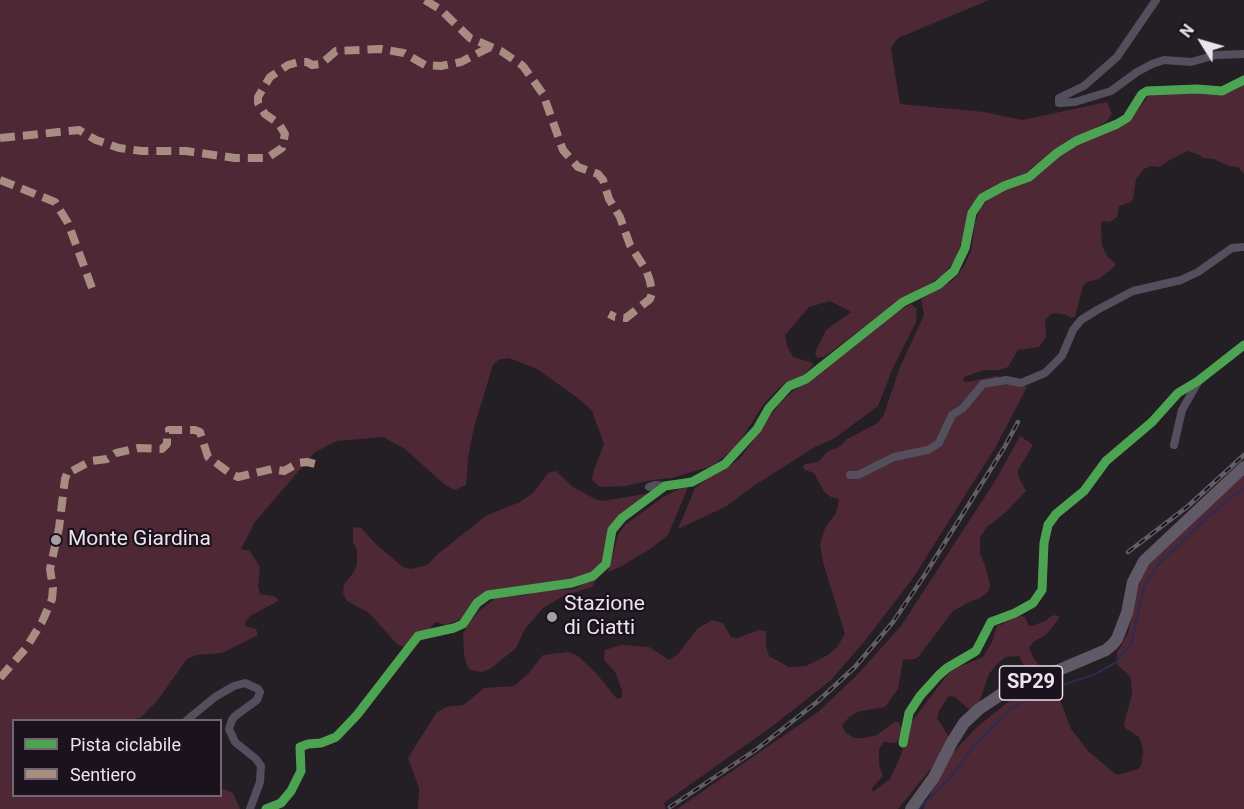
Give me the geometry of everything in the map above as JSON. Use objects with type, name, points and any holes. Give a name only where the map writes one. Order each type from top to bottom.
[{"type":"main road","name":"SP29","points":[[911,809],[934,777],[964,723],[979,709],[1000,695],[1113,645],[1127,613],[1133,582],[1144,561],[1244,467]]},
{"type":"street","points":[[1156,0],[1118,57],[1084,86],[1059,98],[1059,103],[1075,102],[1111,91],[1137,72],[1164,60],[1191,62],[1216,55],[1244,54]]},
{"type":"street","points":[[649,487],[692,482],[725,464],[757,429],[769,408],[789,386],[806,379],[903,302],[938,285],[954,271],[965,248],[972,213],[982,198],[1004,186],[1029,177],[1057,153],[1076,141],[1127,118],[1142,94],[1147,91],[1197,89],[1222,91],[1244,80]]},
{"type":"street","points":[[850,475],[858,475],[894,457],[928,450],[939,443],[952,415],[963,408],[983,384],[1006,380],[1021,382],[1045,373],[1062,356],[1073,330],[1081,320],[1096,309],[1133,291],[1181,280],[1198,272],[1232,248],[1244,247]]},
{"type":"street","points":[[903,743],[909,713],[939,675],[976,651],[991,622],[1033,603],[1042,590],[1044,543],[1048,525],[1056,514],[1084,490],[1106,461],[1152,422],[1178,393],[1198,381],[1244,345]]},
{"type":"street","points":[[1174,446],[1182,410],[1198,381]]},
{"type":"street","points":[[266,809],[281,803],[291,791],[301,771],[300,747],[308,744],[321,744],[336,736],[357,715],[418,636],[463,624],[477,603],[488,595],[572,583],[593,576],[606,564],[612,530],[617,523],[665,486]]},
{"type":"street","points":[[188,719],[198,709],[234,686],[245,683],[258,689],[260,692],[256,700],[235,716],[229,729],[235,742],[261,766],[262,773],[250,809]]},
{"type":"shaded area","points":[[0,0],[989,0],[898,38],[891,48],[900,104],[984,112],[1022,120],[1107,102],[1112,114],[1106,122],[1057,148],[1023,175],[981,195],[969,210],[963,238],[954,262],[942,276],[881,314],[824,357],[817,358],[815,352],[826,330],[851,312],[830,301],[809,307],[785,335],[787,346],[793,357],[813,363],[813,365],[804,375],[785,383],[776,391],[764,404],[736,447],[712,466],[672,478],[626,486],[600,487],[592,480],[604,444],[592,411],[578,398],[537,369],[509,358],[498,360],[493,365],[474,427],[466,485],[455,490],[445,485],[405,449],[383,437],[337,441],[315,452],[255,522],[241,549],[250,551],[260,567],[258,587],[260,594],[273,596],[278,601],[250,616],[245,623],[245,626],[256,629],[258,635],[222,653],[197,655],[187,659],[157,701],[141,717],[135,719],[12,719],[12,797],[222,797],[223,789],[233,793],[240,809],[0,809]]},
{"type":"shaded area","points":[[1244,85],[1244,174],[1238,167],[1229,166],[1214,159],[1202,158],[1188,151],[1159,167],[1151,166],[1144,169],[1136,179],[1131,202],[1119,206],[1117,217],[1110,222],[1102,221],[1102,246],[1115,266],[1099,279],[1087,282],[1083,286],[1075,317],[1051,314],[1045,320],[1046,337],[1039,347],[1018,350],[1008,367],[1000,370],[984,370],[964,377],[963,381],[967,382],[997,376],[1027,387],[995,448],[913,578],[864,642],[831,680],[774,725],[664,803],[666,809],[418,809],[419,788],[408,758],[436,713],[446,707],[464,705],[484,688],[514,686],[528,674],[543,655],[568,652],[578,656],[596,673],[617,699],[622,697],[622,691],[615,672],[604,660],[605,650],[621,645],[649,647],[669,660],[678,654],[697,629],[712,620],[723,623],[731,637],[737,638],[759,630],[766,631],[769,656],[789,667],[806,666],[828,655],[837,647],[845,634],[820,545],[825,528],[836,513],[839,499],[824,492],[814,473],[803,467],[805,464],[818,462],[827,452],[839,447],[847,439],[878,423],[884,414],[900,367],[924,315],[921,299],[953,280],[963,268],[971,251],[975,223],[980,209],[988,199],[1038,175],[1054,159],[1082,142],[1131,119],[1149,95],[1166,92],[1228,93]]},
{"type":"shaded area","points":[[911,304],[917,309],[916,322],[892,370],[878,406],[835,438],[815,447],[755,485],[727,506],[678,529],[695,488],[742,456],[779,404],[861,338]]},
{"type":"shaded area","points":[[1020,436],[1033,445],[1018,470],[1018,476],[1026,491],[1006,512],[987,527],[980,537],[980,553],[986,568],[989,591],[953,611],[919,656],[915,659],[903,660],[898,689],[885,707],[860,711],[849,717],[842,726],[846,733],[854,738],[877,735],[894,722],[898,722],[903,729],[896,743],[884,742],[879,749],[879,765],[883,776],[872,788],[873,792],[890,779],[912,721],[951,670],[983,657],[992,642],[997,625],[1021,616],[1025,617],[1028,625],[1032,626],[1052,616],[1060,617],[1047,634],[1033,642],[1029,648],[1040,666],[1057,666],[1035,679],[1028,674],[1019,656],[1006,657],[989,674],[979,703],[971,711],[955,697],[948,697],[937,718],[951,740],[942,755],[898,809],[677,809],[818,712],[857,675],[901,626],[997,478]]},
{"type":"shaded area","points":[[556,471],[573,487],[603,501],[650,493],[616,520],[604,559],[593,572],[577,578],[488,593],[478,598],[462,619],[446,625],[435,622],[430,629],[422,632],[405,647],[397,644],[369,613],[347,601],[343,594],[344,584],[354,572],[357,564],[353,527],[361,528],[403,567],[411,569],[427,565],[487,515],[520,502],[533,493],[548,473]]},
{"type":"shaded area","points":[[1244,476],[1244,809],[923,809],[948,758],[976,728],[1008,702],[1044,687],[1059,697],[1071,729],[1089,752],[1117,775],[1138,769],[1143,753],[1142,745],[1139,737],[1125,728],[1124,724],[1132,694],[1131,679],[1117,665],[1117,653],[1128,633],[1141,577],[1149,564],[1198,515]]},
{"type":"shaded area","points":[[688,487],[668,535],[650,549],[608,572],[618,535],[625,525],[663,497]]},
{"type":"shaded area","points":[[593,578],[596,580],[592,587],[563,596],[543,608],[525,629],[516,648],[490,669],[482,672],[470,670],[467,666],[463,634],[479,611],[496,598],[525,595],[545,589],[575,589]]},
{"type":"waterway","points":[[919,809],[1008,711],[1034,695],[1095,674],[1115,663],[1131,644],[1144,586],[1157,566],[1209,516],[1244,488]]},
{"type":"railway","points":[[670,807],[757,749],[817,702],[855,667],[893,622],[924,576],[1018,422]]},
{"type":"railway","points":[[1128,552],[1187,507],[1244,455]]},
{"type":"marked path","points":[[425,0],[441,10],[470,38],[501,51],[523,66],[543,94],[563,150],[578,167],[598,174],[603,180],[630,245],[646,270],[652,293],[650,299],[626,318],[609,314]]},
{"type":"marked path","points":[[0,138],[79,130],[96,140],[119,148],[142,151],[186,151],[235,158],[267,158],[282,148],[285,134],[279,124],[265,114],[258,103],[258,97],[270,77],[288,65],[299,62],[312,65],[321,64],[336,51],[381,49],[404,53],[425,65],[441,66],[461,62],[490,47]]},
{"type":"marked path","points":[[0,180],[55,202],[68,223],[92,288]]},
{"type":"marked path","points":[[0,678],[26,648],[42,622],[52,599],[50,569],[68,471],[91,461],[107,459],[116,453],[139,448],[162,449],[167,444],[169,430],[200,432],[208,457],[238,477],[272,469],[284,471],[298,463],[315,464]]},
{"type":"cycle path","points":[[266,809],[281,803],[291,791],[301,771],[300,747],[336,737],[357,715],[418,636],[463,624],[477,603],[488,595],[572,583],[593,576],[606,564],[612,530],[622,518],[665,486],[692,482],[725,464],[757,429],[769,408],[789,386],[806,379],[903,302],[938,285],[954,271],[965,248],[972,213],[982,198],[1004,186],[1029,177],[1057,153],[1076,141],[1127,118],[1142,94],[1147,91],[1197,89],[1222,91],[1244,80]]},
{"type":"cycle path","points":[[903,743],[909,713],[920,696],[939,675],[976,651],[991,622],[1033,603],[1042,590],[1044,543],[1048,525],[1056,514],[1084,491],[1106,461],[1152,422],[1178,393],[1198,381],[1244,345]]},
{"type":"place","name":"Monte Giardina","points":[[56,540]]},
{"type":"place","name":"Stazione di Ciatti","points":[[552,617]]}]
